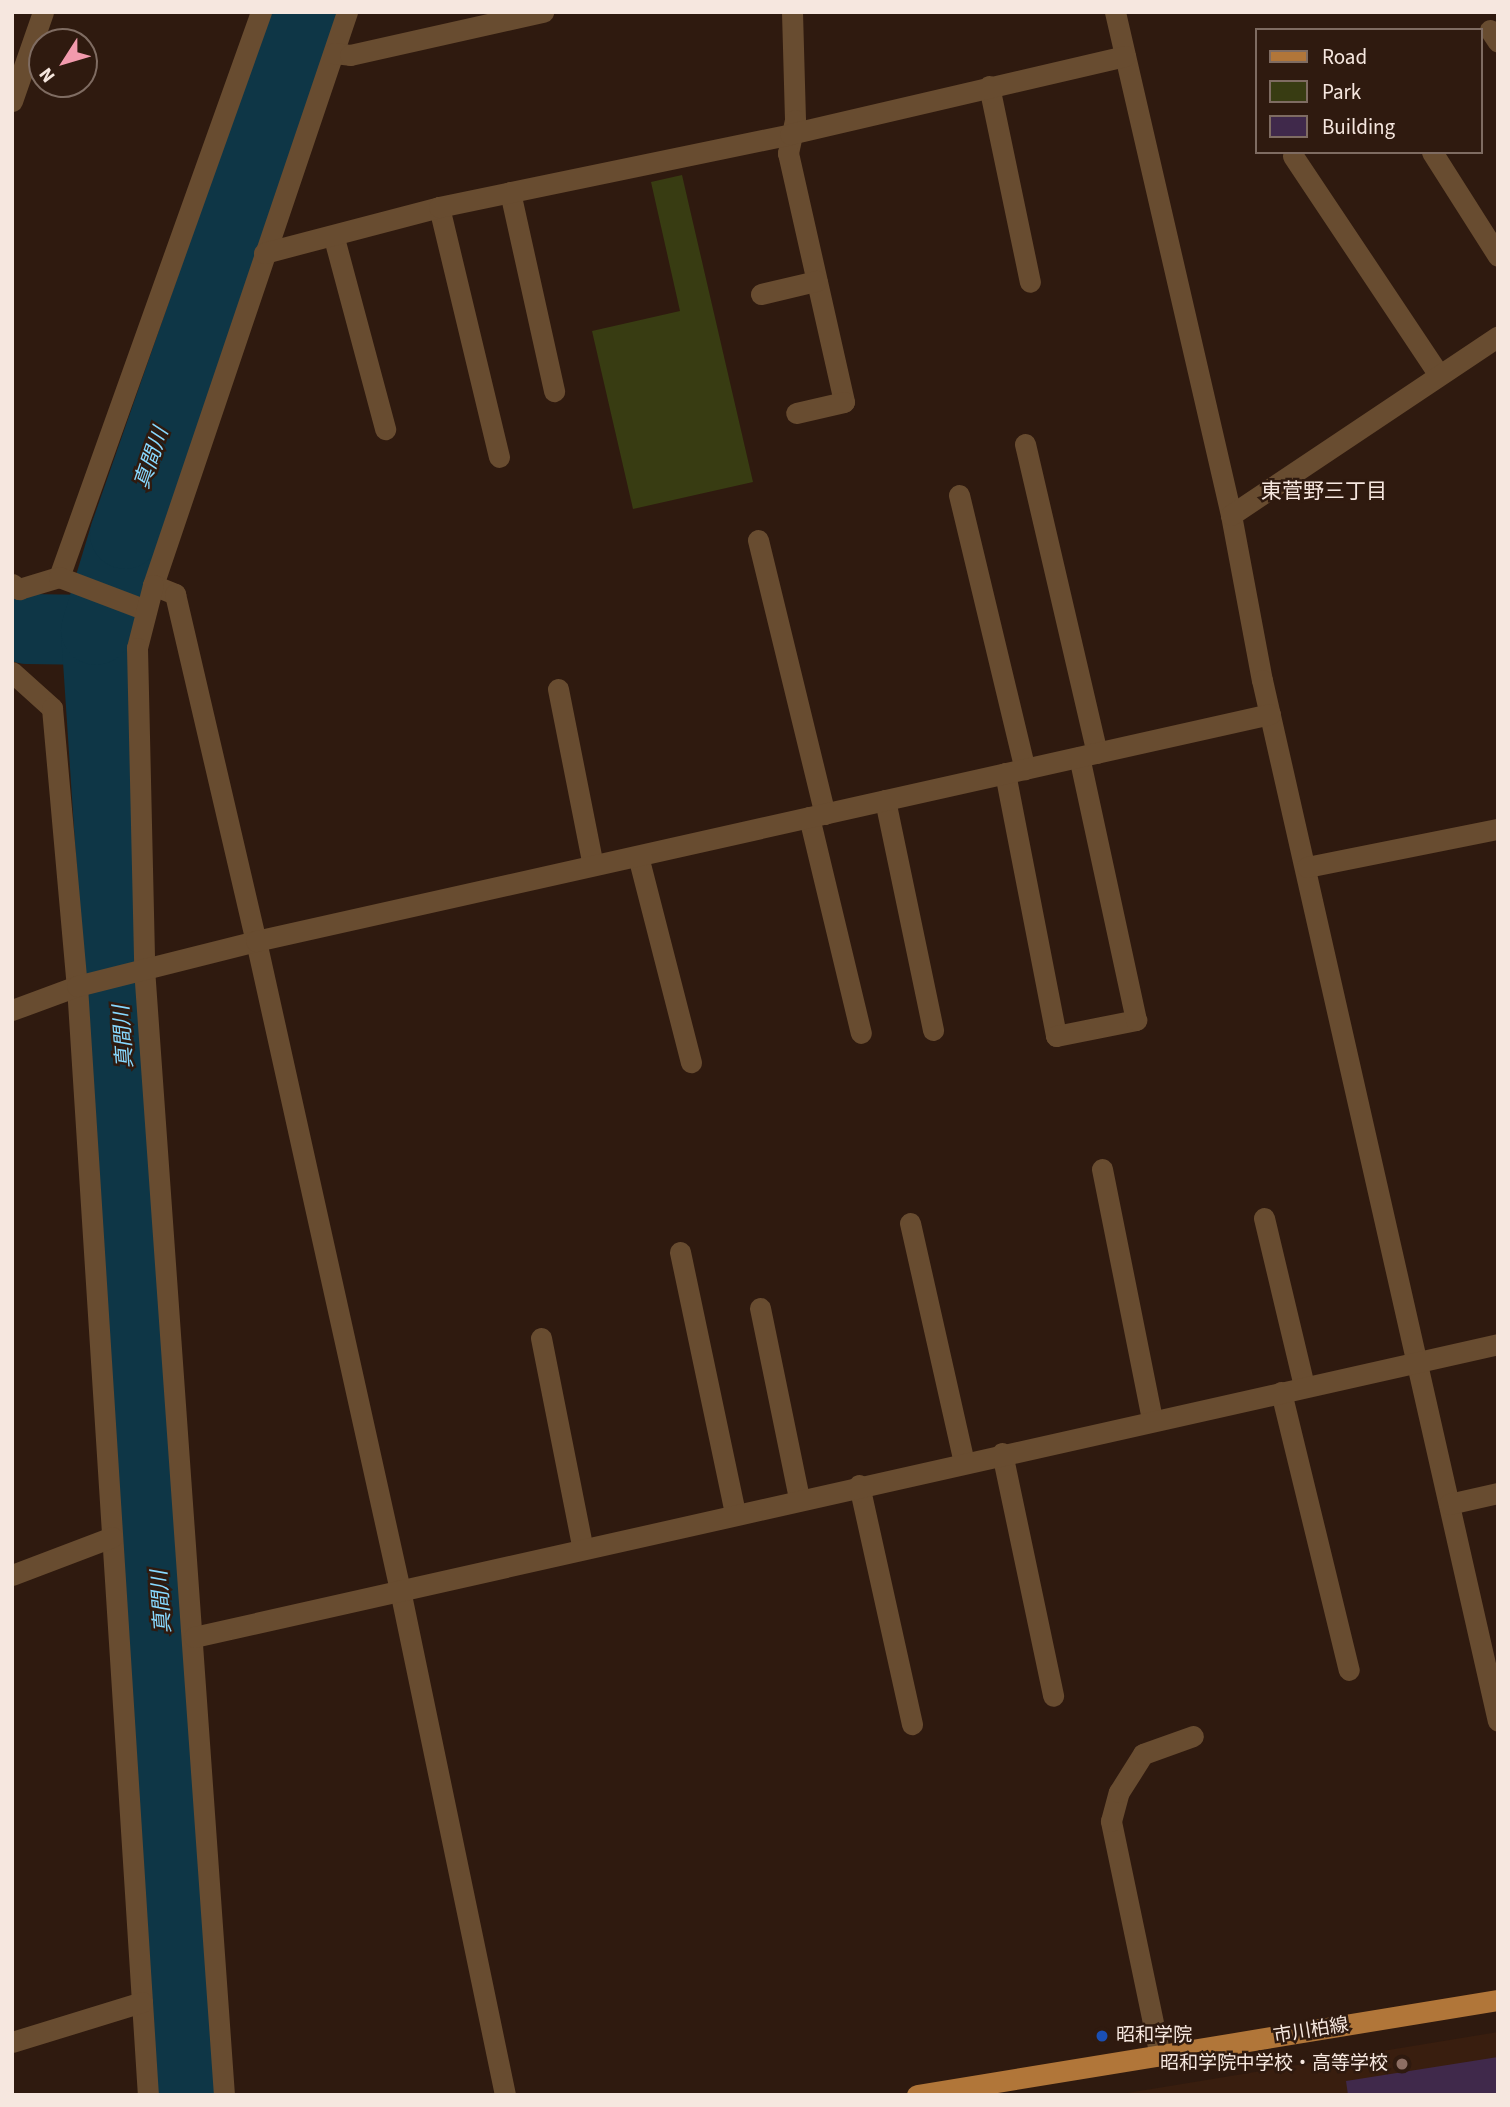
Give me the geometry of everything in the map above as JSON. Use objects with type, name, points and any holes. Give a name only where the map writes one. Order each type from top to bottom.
[{"type":"main road","name":"市川柏線","points":[[917,2095],[1498,2000]]},
{"type":"street","points":[[12,101],[43,12]]},
{"type":"street","points":[[59,576],[261,12]]},
{"type":"street","points":[[223,2095],[194,1637],[144,968],[136,605],[153,585],[347,12]]},
{"type":"street","points":[[334,53],[350,55],[543,12]]},
{"type":"street","points":[[792,12],[795,120],[788,153],[845,402],[796,412]]},
{"type":"street","points":[[1115,12],[1231,515],[1270,714],[1307,867],[1449,1504],[1491,1661],[1498,1721]]},
{"type":"street","points":[[264,253],[334,238],[439,208],[790,134],[989,86],[1125,57]]},
{"type":"street","points":[[989,86],[1030,282]]},
{"type":"street","points":[[1433,154],[1498,256]]},
{"type":"street","points":[[1293,156],[1439,375]]},
{"type":"street","points":[[510,192],[554,391]]},
{"type":"street","points":[[439,208],[499,457]]},
{"type":"street","points":[[334,238],[385,429]]},
{"type":"street","points":[[761,293],[816,281]]},
{"type":"street","points":[[1231,515],[1498,335]]},
{"type":"street","points":[[958,495],[1015,771],[1056,1036],[1136,1020],[1088,755],[1026,444]]},
{"type":"street","points":[[758,540],[861,1033]]},
{"type":"street","points":[[12,584],[19,589],[59,576],[136,605]]},
{"type":"street","points":[[153,585],[176,594],[400,1590],[505,2095]]},
{"type":"street","points":[[12,672],[52,708],[77,986],[148,2095]]},
{"type":"street","points":[[558,689],[593,865]]},
{"type":"street","points":[[12,1010],[77,986],[256,941],[1270,714]]},
{"type":"street","points":[[885,800],[933,1030]]},
{"type":"street","points":[[1307,867],[1498,829]]},
{"type":"street","points":[[638,856],[691,1062]]},
{"type":"street","points":[[1102,1169],[1152,1420]]},
{"type":"street","points":[[1264,1218],[1304,1386]]},
{"type":"street","points":[[910,1223],[964,1462]]},
{"type":"street","points":[[680,1252],[735,1512]]},
{"type":"street","points":[[760,1308],[799,1498]]},
{"type":"street","points":[[541,1338],[582,1546]]},
{"type":"street","points":[[194,1637],[582,1546],[1498,1344]]},
{"type":"street","points":[[1281,1392],[1349,1670]]},
{"type":"street","points":[[1002,1453],[1053,1696]]},
{"type":"street","points":[[859,1485],[912,1724]]},
{"type":"street","points":[[1449,1504],[1498,1493]]},
{"type":"street","points":[[12,1575],[112,1537]]},
{"type":"street","points":[[1160,2056],[1111,1821],[1119,1792],[1143,1754],[1194,1736]]},
{"type":"street","points":[[12,2042],[142,2002]]},
{"type":"shaded area","name":"昭和学院中学校・高等学校","points":[[1498,2032],[1498,2095],[1115,2095]]},
{"type":"green space","points":[[682,175],[753,482],[633,509],[592,331],[680,311],[651,182]]},
{"type":"building","points":[[1498,2057],[1498,2095],[1348,2095],[1346,2081]]},
{"type":"waterway","name":"真間川","points":[[193,2095],[96,630],[125,534],[307,12]]},
{"type":"waterway","points":[[12,617],[27,629],[96,630]]},
{"type":"place","name":"昭和学院","points":[[1102,2036]]},
{"type":"place","name":"昭和学院中学校・高等学校","points":[[1402,2064]]},
{"type":"district","name":"東菅野三丁目","points":[[1324,491]]}]
